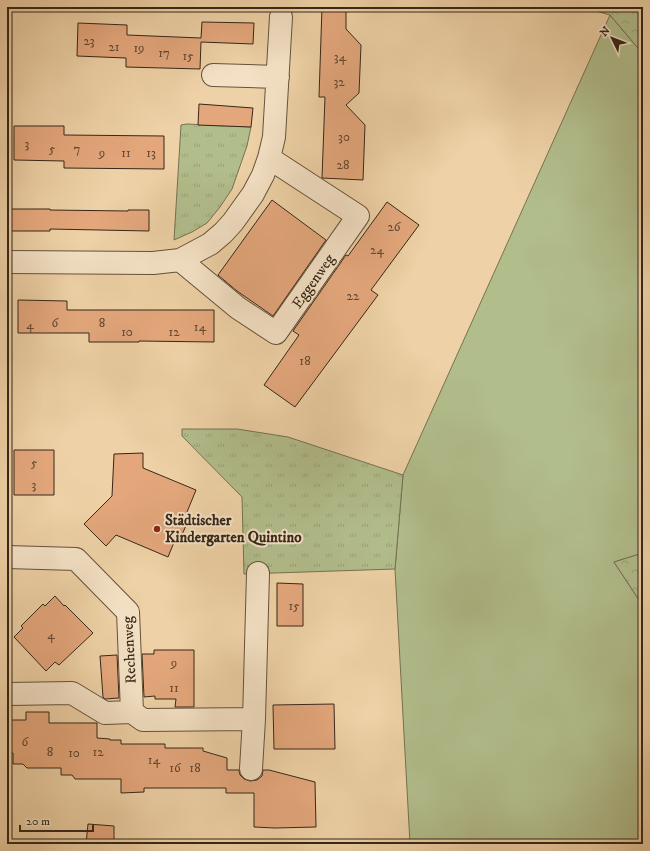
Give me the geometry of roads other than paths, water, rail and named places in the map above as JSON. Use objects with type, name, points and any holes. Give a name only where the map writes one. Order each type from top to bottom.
[{"type":"street","points":[[7,262],[153,263],[180,260],[210,244],[223,233],[233,222],[253,194],[263,175],[269,158],[274,136],[281,17]]},
{"type":"street","points":[[213,75],[278,77]]},
{"type":"street","name":"Eggenweg","points":[[180,260],[238,308],[276,333],[358,216],[269,158]]},
{"type":"street","name":"Rechenweg","points":[[7,557],[76,559],[128,612],[132,712]]},
{"type":"street","points":[[251,769],[254,719],[258,573]]},
{"type":"street","points":[[8,694],[72,693],[105,713],[132,712],[143,720],[254,719]]},
{"type":"place","name":"Städtischer Kindergarten Quintino","points":[[157,529]]}]
